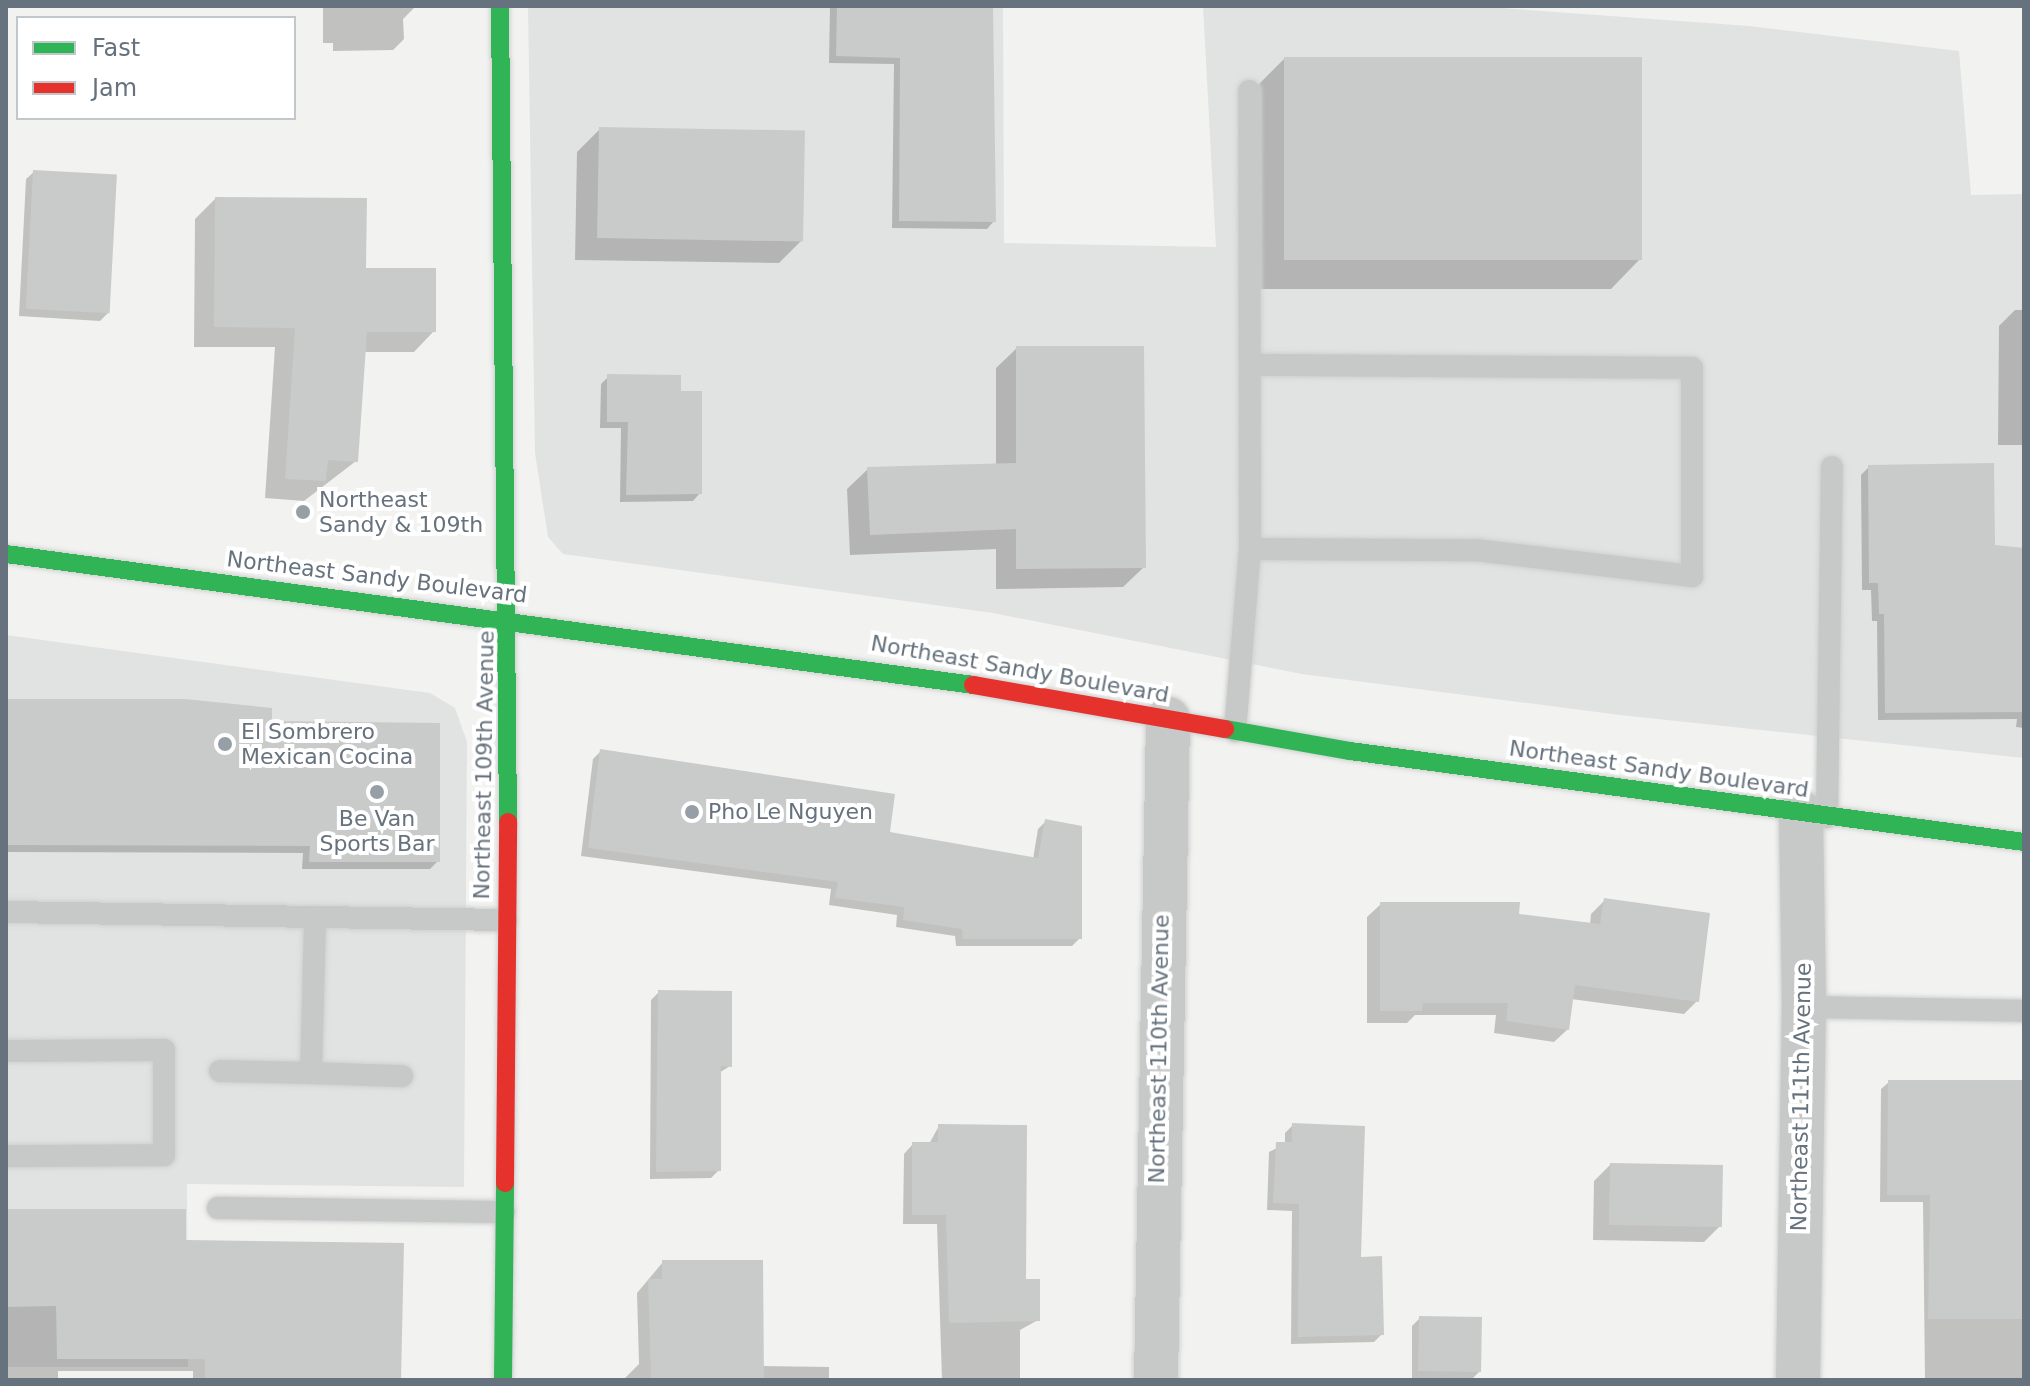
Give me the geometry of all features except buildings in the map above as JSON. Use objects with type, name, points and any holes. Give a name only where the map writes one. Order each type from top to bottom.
[{"type":"main road","name":"Northeast 109th Avenue","points":[[500,6],[510,617],[503,1380]]},
{"type":"main road","name":"Northeast Sandy Boulevard","points":[[6,554],[510,617],[898,672],[1235,731],[1814,815],[2024,842]]},
{"type":"street","name":"Northeast 110th Avenue","points":[[1156,1380],[1168,719]]},
{"type":"street","name":"Northeast 111th Avenue","points":[[1798,1380],[1804,1007],[1814,815]]},
{"type":"lane","points":[[1235,731],[1250,549],[1249,91]]},
{"type":"lane","points":[[1250,365],[1692,368],[1692,576],[1476,550],[1250,549]]},
{"type":"lane","points":[[1814,815],[1832,467]]},
{"type":"lane","points":[[6,912],[506,920]]},
{"type":"lane","points":[[311,1073],[315,917]]},
{"type":"lane","points":[[1804,1007],[2024,1011]]},
{"type":"lane","points":[[6,1051],[164,1050],[164,1155],[6,1156]]},
{"type":"lane","points":[[220,1071],[402,1076]]},
{"type":"lane","points":[[218,1208],[504,1212]]},
{"type":"shaded area","points":[[528,6],[1003,6],[1004,243],[1216,247],[1203,6],[1474,6],[1749,26],[1959,51],[1971,195],[2024,194],[2024,758],[1620,715],[1302,674],[993,613],[563,554],[548,537],[535,453]]},
{"type":"shaded area","points":[[6,635],[430,693],[455,708],[467,742],[464,1187],[187,1184],[188,1367],[6,1367]]},
{"type":"traffic: fast","points":[[500,6],[508,822]]},
{"type":"traffic: fast","points":[[6,554],[973,685]]},
{"type":"traffic: fast","points":[[1225,729],[1350,751],[2024,842]]},
{"type":"traffic: fast","points":[[503,1380],[505,1183]]},
{"type":"traffic: jam","points":[[973,685],[1225,729]]},
{"type":"traffic: jam","points":[[505,1183],[508,822]]},
{"type":"place","name":"Northeast Sandy & 109th","points":[[303,512]]},
{"type":"place","name":"El Sombrero Mexican Cocina","points":[[225,744]]},
{"type":"place","name":"Be Van Sports Bar","points":[[377,792]]},
{"type":"place","name":"Pho Le Nguyen","points":[[692,812]]}]
